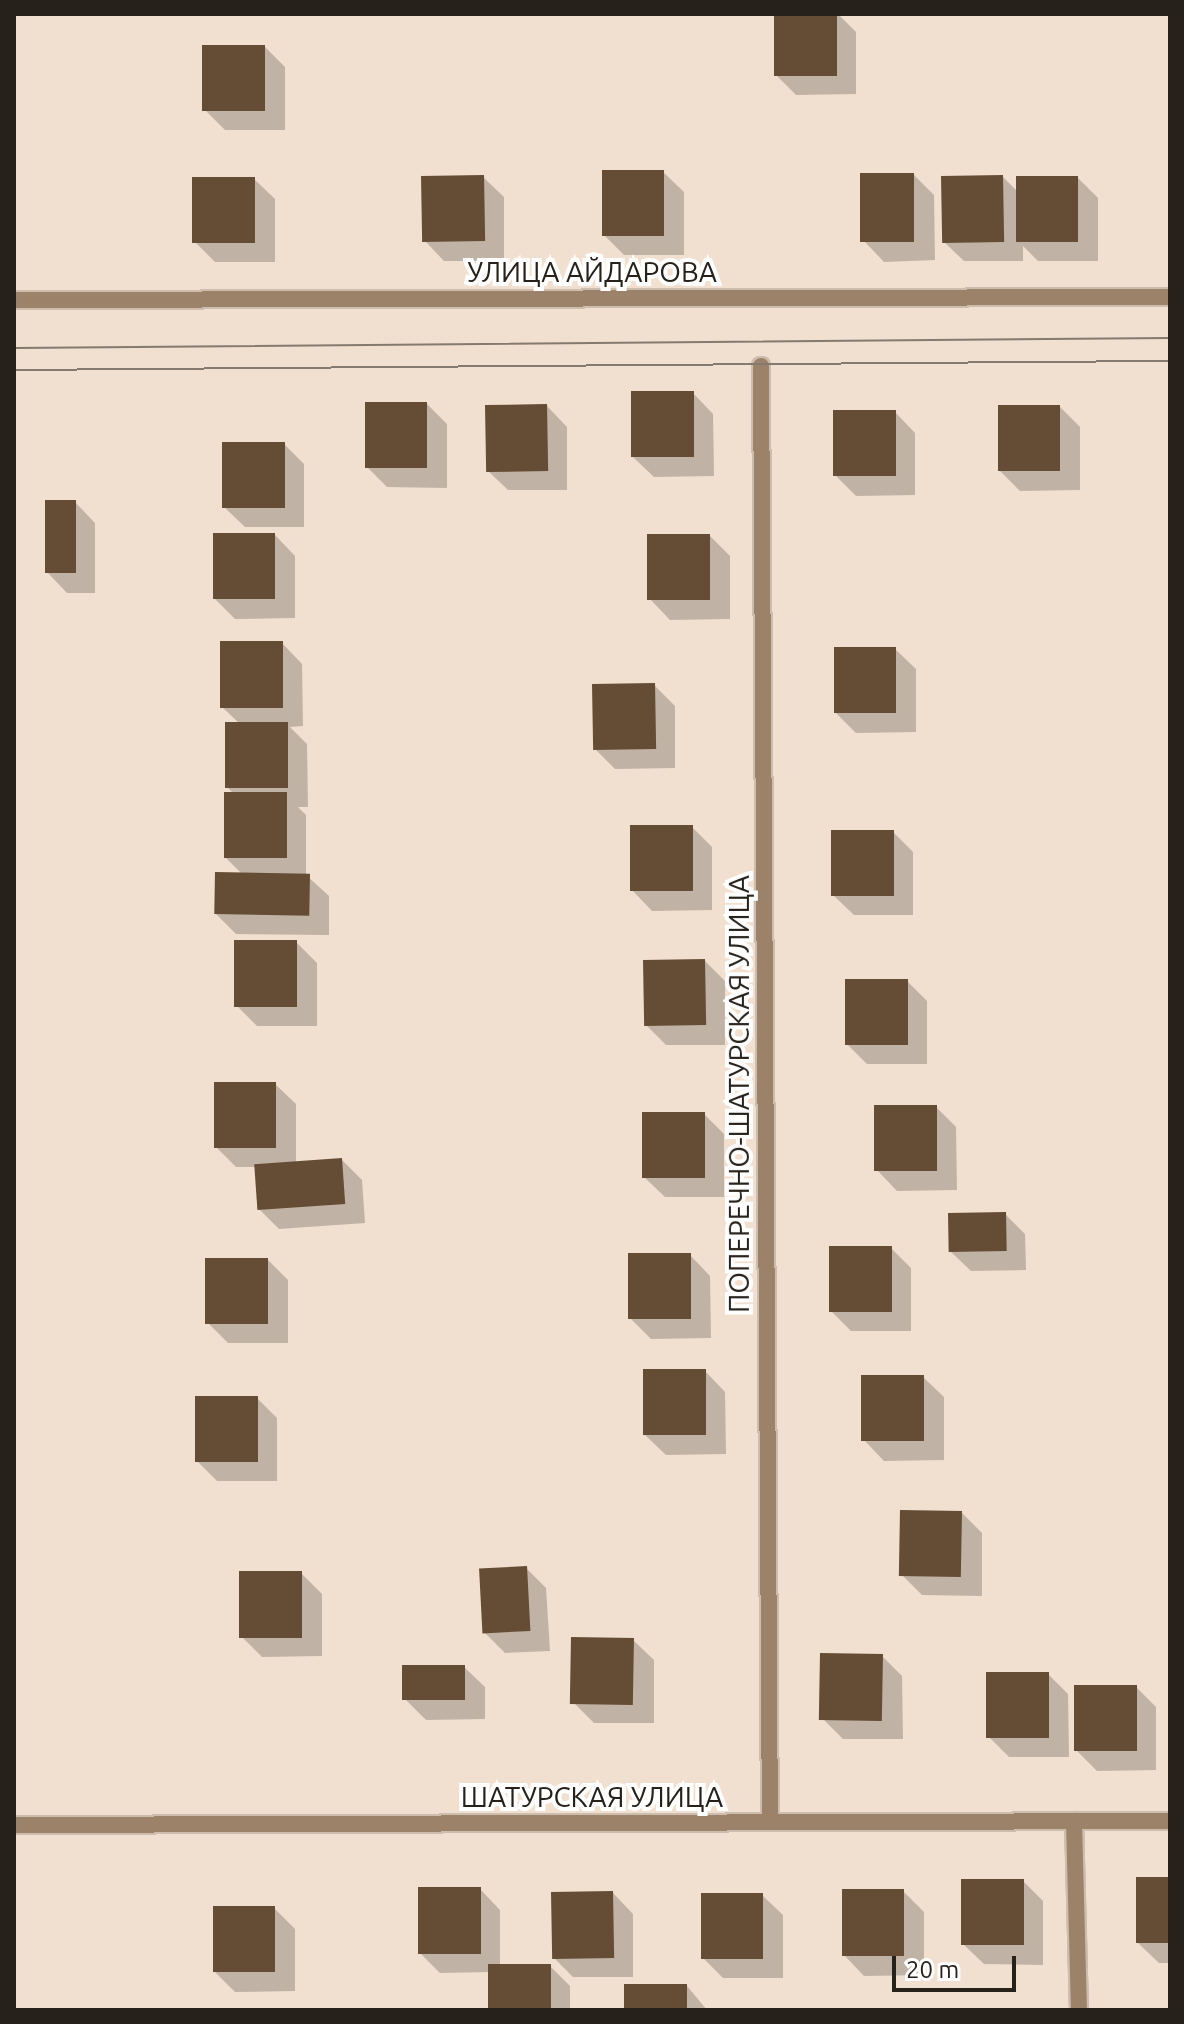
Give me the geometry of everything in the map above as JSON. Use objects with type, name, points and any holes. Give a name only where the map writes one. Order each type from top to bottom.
[{"type":"street","name":"УЛИЦА АЙДАРОВА","points":[[14,300],[1170,297]]},
{"type":"street","name":"ПОПЕРЕЧНО-ШАТУРСКАЯ УЛИЦА","points":[[761,366],[770,1822]]},
{"type":"street","points":[[1074,1821],[1079,2010]]},
{"type":"street","name":"ШАТУРСКАЯ УЛИЦА","points":[[14,1825],[1170,1821]]},
{"type":"building","points":[[774,14],[837,14],[837,76],[774,76]]},
{"type":"building","points":[[202,45],[265,45],[265,111],[202,111]]},
{"type":"building","points":[[602,170],[664,170],[664,236],[602,236]]},
{"type":"building","points":[[860,173],[914,173],[914,242],[860,242]]},
{"type":"building","points":[[484,175],[485,241],[422,242],[421,176]]},
{"type":"building","points":[[1003,175],[1004,242],[942,243],[941,176]]},
{"type":"building","points":[[1016,176],[1078,176],[1078,242],[1016,242]]},
{"type":"building","points":[[192,177],[255,177],[255,243],[192,243]]},
{"type":"building","points":[[631,391],[694,391],[694,457],[631,457]]},
{"type":"building","points":[[365,402],[427,402],[427,468],[365,468]]},
{"type":"building","points":[[547,404],[548,471],[486,472],[485,405]]},
{"type":"building","points":[[998,405],[1060,405],[1060,471],[998,471]]},
{"type":"building","points":[[833,410],[896,410],[896,476],[833,476]]},
{"type":"building","points":[[222,442],[285,442],[285,508],[222,508]]},
{"type":"building","points":[[45,500],[76,500],[76,573],[45,573]]},
{"type":"building","points":[[213,533],[275,533],[275,599],[213,599]]},
{"type":"building","points":[[647,534],[710,534],[710,600],[647,600]]},
{"type":"building","points":[[220,641],[283,641],[283,708],[220,708]]},
{"type":"building","points":[[834,647],[896,647],[896,713],[834,713]]},
{"type":"building","points":[[655,683],[656,749],[593,750],[592,684]]},
{"type":"building","points":[[225,722],[288,722],[288,788],[225,788]]},
{"type":"building","points":[[224,792],[287,792],[287,858],[224,858]]},
{"type":"building","points":[[630,825],[693,825],[693,891],[630,891]]},
{"type":"building","points":[[831,830],[894,830],[894,896],[831,896]]},
{"type":"building","points":[[215,872],[310,874],[309,916],[214,914]]},
{"type":"building","points":[[234,940],[297,940],[297,1007],[234,1007]]},
{"type":"building","points":[[705,959],[706,1025],[644,1026],[643,960]]},
{"type":"building","points":[[845,979],[908,979],[908,1045],[845,1045]]},
{"type":"building","points":[[214,1082],[276,1082],[276,1148],[214,1148]]},
{"type":"building","points":[[874,1105],[937,1105],[937,1171],[874,1171]]},
{"type":"building","points":[[642,1112],[705,1112],[705,1178],[642,1178]]},
{"type":"building","points":[[342,1158],[345,1204],[257,1210],[254,1164]]},
{"type":"building","points":[[1006,1212],[1007,1251],[949,1252],[948,1213]]},
{"type":"building","points":[[829,1246],[892,1246],[892,1312],[829,1312]]},
{"type":"building","points":[[628,1253],[691,1253],[691,1319],[628,1319]]},
{"type":"building","points":[[205,1258],[268,1258],[268,1324],[205,1324]]},
{"type":"building","points":[[643,1369],[706,1369],[706,1435],[643,1435]]},
{"type":"building","points":[[861,1375],[924,1375],[924,1441],[861,1441]]},
{"type":"building","points":[[195,1396],[258,1396],[258,1462],[195,1462]]},
{"type":"building","points":[[900,1510],[962,1511],[961,1577],[899,1576]]},
{"type":"building","points":[[527,1566],[530,1631],[482,1633],[479,1569]]},
{"type":"building","points":[[239,1571],[302,1571],[302,1638],[239,1638]]},
{"type":"building","points":[[571,1637],[634,1638],[633,1705],[570,1704]]},
{"type":"building","points":[[820,1653],[883,1654],[882,1721],[819,1720]]},
{"type":"building","points":[[402,1665],[465,1665],[465,1700],[402,1700]]},
{"type":"building","points":[[986,1672],[1049,1672],[1049,1738],[986,1738]]},
{"type":"building","points":[[1074,1685],[1137,1685],[1137,1751],[1074,1751]]},
{"type":"building","points":[[1136,1877],[1170,1877],[1170,1943],[1136,1943]]},
{"type":"building","points":[[961,1879],[1024,1879],[1024,1945],[961,1945]]},
{"type":"building","points":[[418,1887],[481,1887],[481,1954],[418,1954]]},
{"type":"building","points":[[842,1889],[904,1889],[904,1956],[842,1956]]},
{"type":"building","points":[[613,1891],[614,1958],[552,1959],[551,1892]]},
{"type":"building","points":[[701,1893],[763,1893],[763,1959],[701,1959]]},
{"type":"building","points":[[213,1906],[275,1906],[275,1972],[213,1972]]},
{"type":"building","points":[[488,1964],[551,1964],[551,2010],[488,2010]]},
{"type":"building","points":[[624,1984],[687,1984],[687,2010],[624,2010]]},
{"type":"tram line","points":[[14,348],[1170,338]]},
{"type":"tram line","points":[[14,370],[1170,361]]}]
